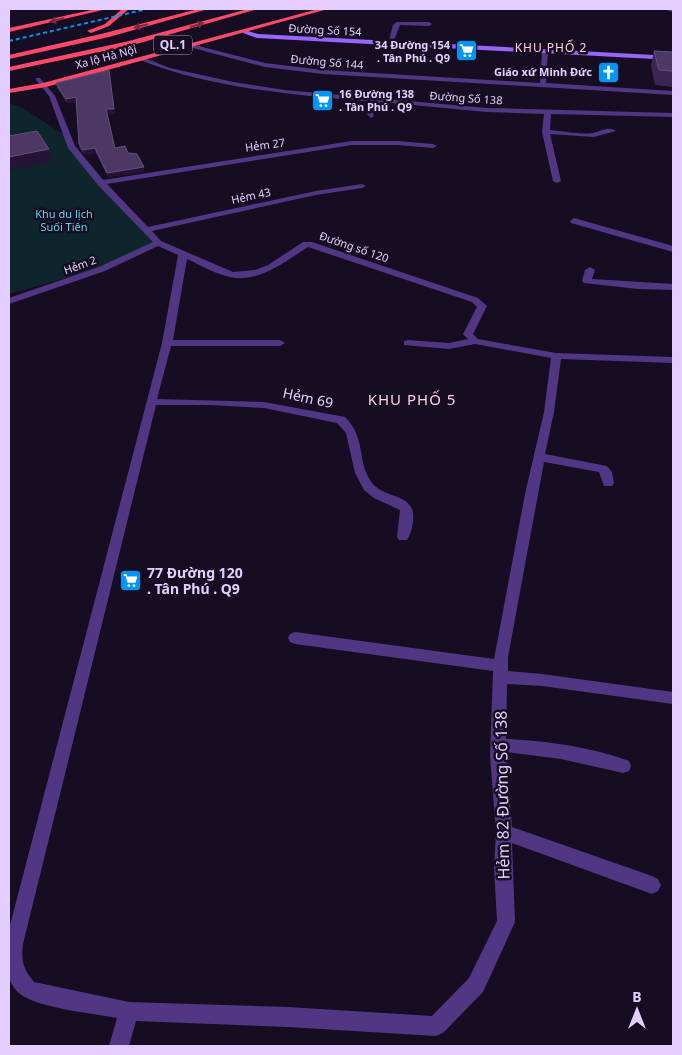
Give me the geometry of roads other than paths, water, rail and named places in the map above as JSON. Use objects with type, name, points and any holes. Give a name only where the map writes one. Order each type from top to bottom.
[{"type":"highway","points":[[9,30],[104,9]]},
{"type":"highway","points":[[47,48],[107,25],[126,9]]},
{"type":"highway","name":"Xa lộ Hà Nội","points":[[9,57],[106,35],[204,9]]},
{"type":"highway","name":"Xa lộ Hà Nội","points":[[9,69],[146,39],[255,9]]},
{"type":"highway","name":"Xa lộ Hà Nội","points":[[40,82],[133,53],[163,48],[308,9]]},
{"type":"highway","name":"Xa lộ Hà Nội","points":[[9,90],[142,59],[324,9]]},
{"type":"highway","points":[[236,29],[245,32]]},
{"type":"highway","points":[[144,50],[163,48]]},
{"type":"highway","points":[[65,57],[133,53],[142,59]]},
{"type":"street","points":[[665,9],[673,10]]},
{"type":"street","points":[[390,44],[396,25],[399,23],[429,24]]},
{"type":"street","name":"Đường Số 154","points":[[245,32],[257,36],[673,58]]},
{"type":"street","name":"Đường Số 144","points":[[192,46],[234,58],[286,69],[673,93]]},
{"type":"street","points":[[543,85],[545,52]]},
{"type":"street","name":"Đường Số 138","points":[[142,59],[168,69],[233,84],[285,92],[487,110],[673,115]]},
{"type":"street","name":"Đường số 120","points":[[40,82],[52,96],[72,146],[101,183],[158,243],[232,275],[257,273],[271,267],[306,244],[312,245],[475,300],[482,306],[469,328],[468,334],[474,340]]},
{"type":"street","points":[[372,116],[370,114],[378,100]]},
{"type":"street","points":[[548,112],[546,132],[557,181]]},
{"type":"street","points":[[546,132],[594,135],[603,131],[612,131]]},
{"type":"street","points":[[398,143],[400,133]]},
{"type":"street","name":"Hẻm 27","points":[[101,183],[352,143],[398,143],[433,146]]},
{"type":"street","name":"Hẻm 43","points":[[147,230],[316,193],[362,186]]},
{"type":"street","points":[[574,221],[673,249]]},
{"type":"street","name":"Hẻm 2","points":[[9,301],[102,269],[158,243]]},
{"type":"street","points":[[10,963],[167,343],[183,254]]},
{"type":"street","points":[[590,270],[586,285],[673,287]]},
{"type":"street","points":[[408,343],[449,346],[474,340],[556,356],[673,360]]},
{"type":"street","points":[[167,343],[280,342]]},
{"type":"street","name":"Hẻm 82 Đường Số 138","points":[[10,963],[17,976],[28,989],[42,994],[129,1011],[288,1017],[436,1026],[476,985],[506,922],[503,868],[504,832],[498,745],[500,671],[509,608],[549,412],[556,356]]},
{"type":"street","name":"Hẻm 69","points":[[151,402],[210,402],[264,405],[341,420],[350,428],[364,482],[378,496],[399,503],[406,508],[407,515],[403,537]]},
{"type":"street","points":[[539,457],[603,469],[606,472],[608,483]]},
{"type":"street","points":[[294,638],[500,671],[542,680],[673,698]]},
{"type":"street","points":[[498,745],[528,746],[568,752],[624,766]]},
{"type":"street","points":[[504,832],[652,884]]},
{"type":"street","points":[[119,1046],[129,1011]]},
{"type":"railway","points":[[9,41],[147,9]]},
{"type":"place","name":"34 Đường 154 . Tân Phú . Q9","points":[[466,51]]},
{"type":"place","name":"Giáo xứ Minh Đức","points":[[608,72]]},
{"type":"place","name":"16 Đường 138 . Tân Phú . Q9","points":[[323,100]]},
{"type":"place","name":"77 Đường 120 . Tân Phú . Q9","points":[[131,581]]},
{"type":"district","name":"KHU PHỐ 2","points":[[551,48]]},
{"type":"district","name":"KHU PHỐ 5","points":[[412,400]]},
{"type":"park label","name":"Khu du lịch Suối Tiên","points":[[64,220]]}]
